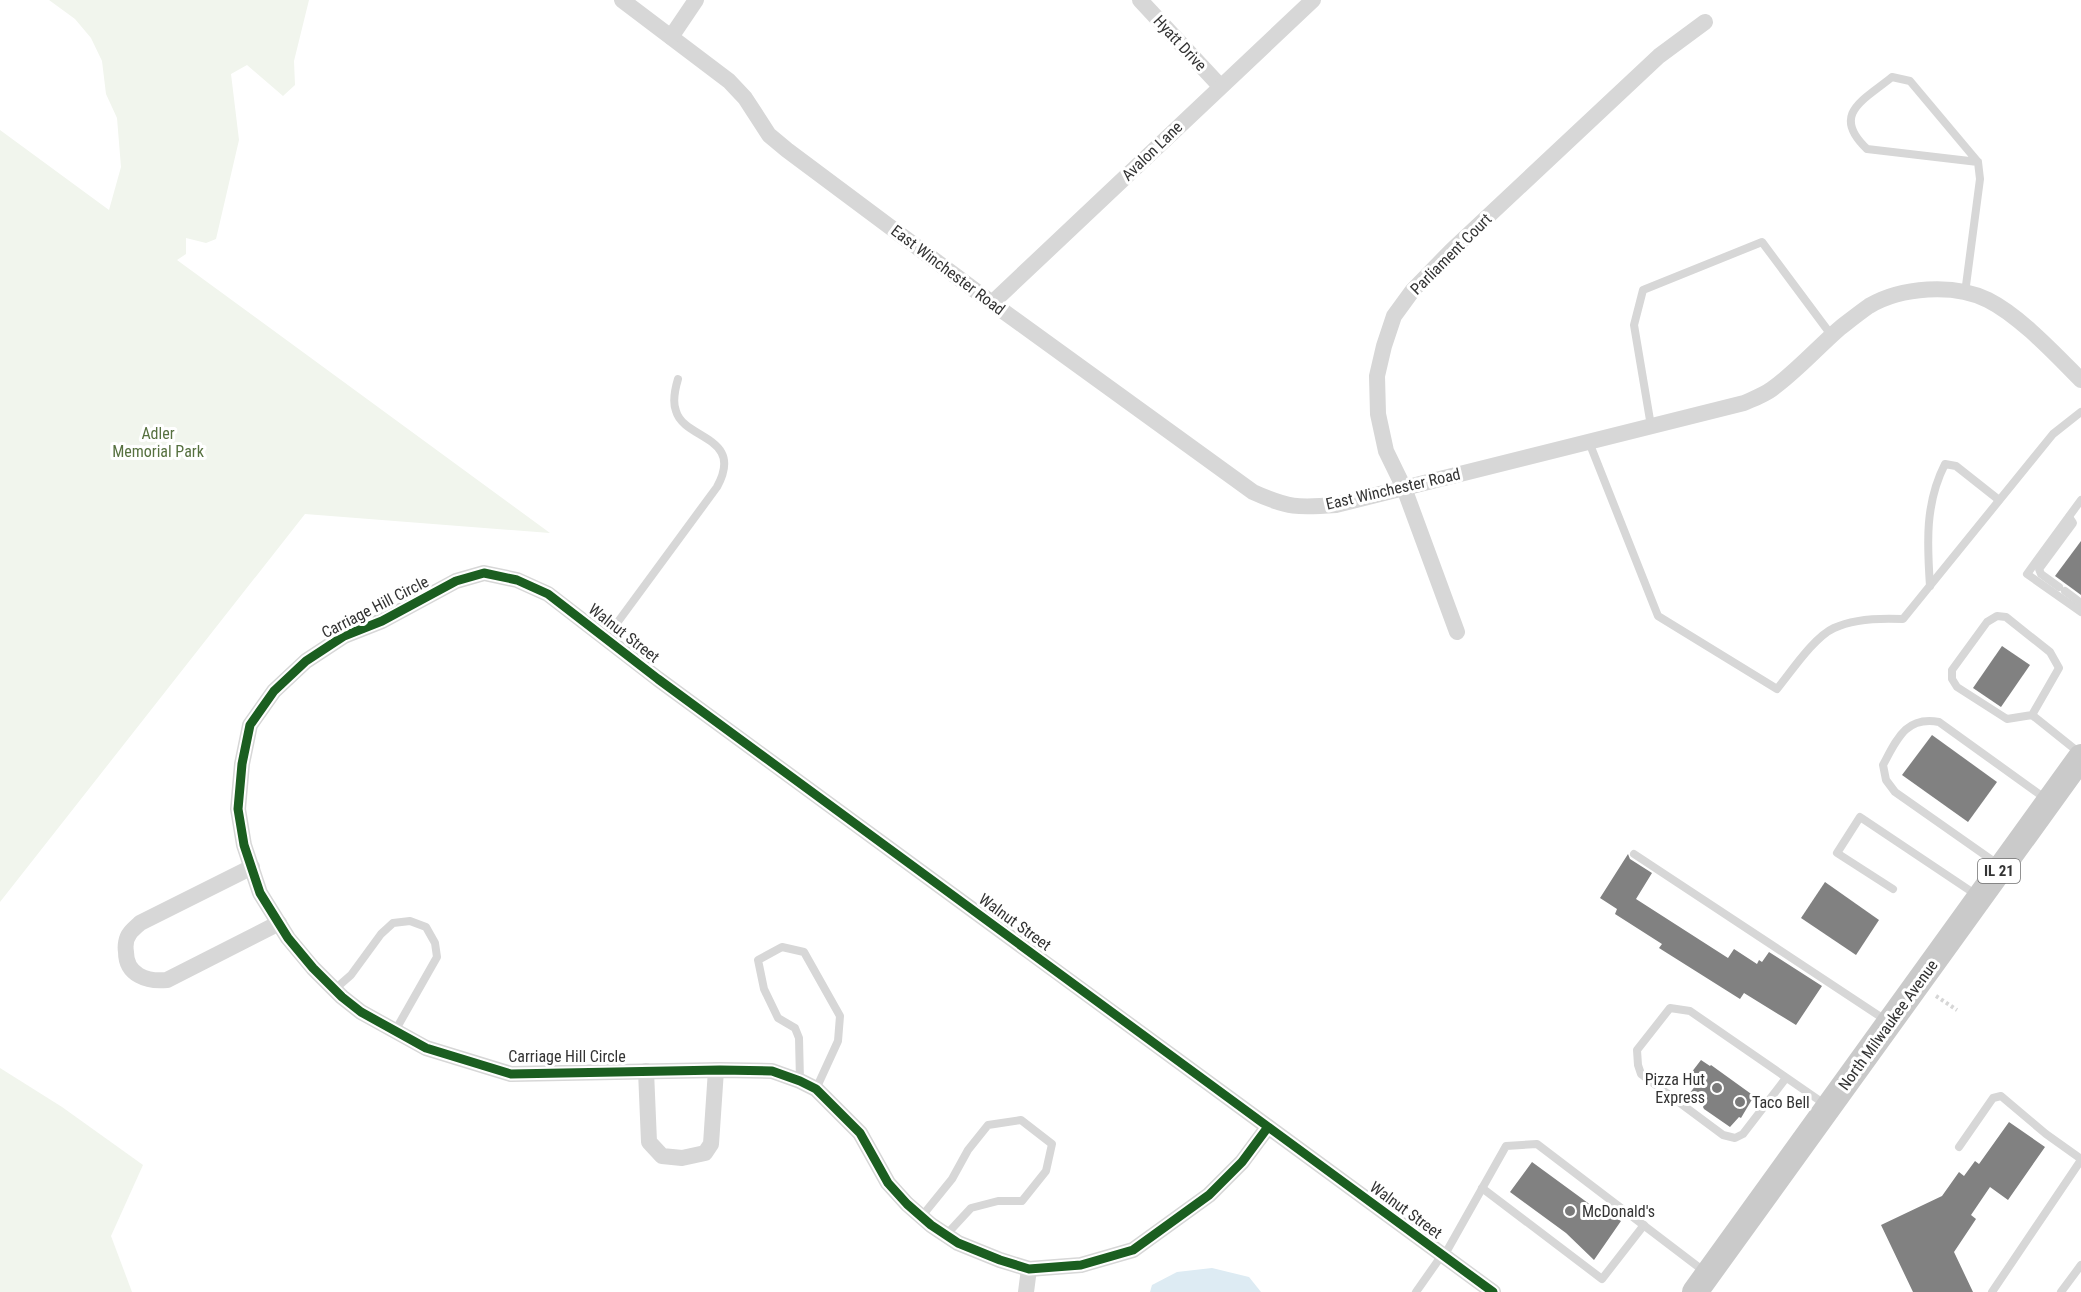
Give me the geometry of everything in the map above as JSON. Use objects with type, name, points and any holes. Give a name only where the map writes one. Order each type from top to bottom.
[{"type":"main road","name":"North Milwaukee Avenue","points":[[1701,1283],[2081,756]]},
{"type":"street","name":"East Winchester Road","points":[[622,0],[729,81],[745,98],[769,135],[787,150],[992,303],[1253,492],[1277,503],[1301,508],[1336,505],[1744,404],[1770,391],[1832,336],[1871,306],[1897,295],[1925,290],[1965,293],[1987,299],[2011,315],[2081,380]]},
{"type":"street","points":[[671,37],[696,0]]},
{"type":"street","name":"Hyatt Drive","points":[[1140,0],[1220,86]]},
{"type":"street","name":"Avalon Lane","points":[[992,303],[1313,0]]},
{"type":"street","name":"Parliament Court","points":[[1457,632],[1404,488],[1386,451],[1378,414],[1377,376],[1394,316],[1413,290],[1452,250],[1659,56],[1705,22]]},
{"type":"street","name":"Carriage Hill Circle","points":[[517,580],[484,573],[456,581],[382,621],[344,636],[306,661],[274,691],[250,725],[242,764],[238,809],[244,845],[260,893],[288,938],[312,968],[361,1012],[426,1048],[511,1074],[772,1071],[800,1081],[816,1089],[860,1133],[888,1183],[922,1216],[958,1243],[1029,1269],[1081,1265],[1133,1250],[1209,1195],[1242,1162],[1268,1127]]},
{"type":"street","name":"Walnut Street","points":[[517,580],[548,594],[666,684],[1493,1292]]},
{"type":"street","points":[[252,867],[140,923],[129,933],[125,946],[126,958],[131,970],[141,977],[154,981],[166,980],[279,923]]},
{"type":"street","points":[[646,1071],[649,1142],[662,1156],[682,1158],[705,1153],[711,1144],[716,1070]]},
{"type":"street","points":[[1026,1292],[1029,1269]]},
{"type":"lane","points":[[1965,293],[1980,179],[1978,162],[1910,81],[1892,77],[1855,107],[1849,120],[1854,136],[1867,149],[1978,162]]},
{"type":"lane","points":[[1651,426],[1634,325],[1643,290],[1762,242],[1832,336]]},
{"type":"lane","points":[[606,638],[717,488],[724,474],[725,463],[713,443],[684,422],[676,413],[674,393],[678,379]]},
{"type":"lane","points":[[1589,442],[1658,616],[1777,689],[1810,647],[1833,628],[1878,618],[1903,619],[2053,434],[2081,412]]},
{"type":"lane","points":[[1930,586],[1927,534],[1936,481],[1945,464],[1956,466],[1999,500]]},
{"type":"lane","points":[[2081,500],[2027,574],[2081,612]]},
{"type":"lane","points":[[2068,517],[2073,524],[2039,569],[2040,574],[2081,603]]},
{"type":"lane","points":[[2032,715],[2059,668],[2050,652],[2006,617],[1997,616],[1987,622],[1952,670],[1952,679],[1957,687],[2007,719],[2032,715],[2081,756]]},
{"type":"lane","points":[[2002,867],[1894,792],[1886,780],[1883,765],[1903,732],[1912,724],[1926,720],[1939,723],[2049,801]]},
{"type":"lane","points":[[1893,889],[1837,853],[1860,817],[1980,897]]},
{"type":"lane","points":[[1634,854],[1890,1023]]},
{"type":"lane","points":[[335,989],[351,975],[381,934],[393,922],[410,921],[426,927],[435,943],[437,957],[395,1031]]},
{"type":"lane","points":[[800,1081],[799,1038],[795,1028],[778,1018],[764,989],[758,960],[782,947],[804,952],[840,1016],[838,1041],[816,1089]]},
{"type":"lane","points":[[1786,1078],[1743,1134],[1736,1138],[1722,1135],[1641,1074],[1636,1050],[1670,1008],[1690,1011],[1828,1107]]},
{"type":"lane","points":[[1959,1146],[1994,1098],[2001,1096],[2046,1134],[2081,1159],[1992,1292]]},
{"type":"lane","points":[[922,1216],[952,1179],[968,1150],[988,1125],[1021,1120],[1052,1144],[1046,1172],[1022,1201],[999,1201],[971,1208],[946,1235]]},
{"type":"lane","points":[[1416,1292],[1443,1255],[1506,1146],[1537,1144],[1644,1225],[1701,1283]]},
{"type":"lane","points":[[1482,1188],[1602,1279],[1644,1225]]},
{"type":"lane","points":[[2061,1292],[2081,1265]]},
{"type":"green space","name":"Adler Memorial Park","points":[[49,0],[309,0],[294,61],[295,85],[283,96],[247,65],[231,74],[239,140],[216,239],[206,243],[186,238],[186,254],[177,260],[550,533],[305,514],[0,902],[0,130],[109,210],[121,167],[117,118],[106,94],[102,61],[91,38],[75,19]]},
{"type":"green space","points":[[0,1068],[62,1107],[143,1165],[111,1236],[132,1292],[0,1292]]},
{"type":"shaded area","points":[[1212,1268],[1249,1277],[1261,1292],[1150,1292],[1152,1285],[1177,1272]]},
{"type":"building","points":[[2081,541],[2081,595],[2055,576]]},
{"type":"building","points":[[2002,646],[2030,665],[2001,707],[1973,688]]},
{"type":"building","points":[[1932,735],[1997,782],[1968,822],[1902,775]]},
{"type":"building","points":[[1628,854],[1630,859],[1652,873],[1636,899],[1728,958],[1734,949],[1757,964],[1759,960],[1762,962],[1769,952],[1822,986],[1796,1025],[1744,993],[1740,999],[1659,948],[1662,944],[1615,914],[1617,909],[1600,898]]},
{"type":"building","points":[[1825,882],[1879,920],[1856,955],[1801,918]]},
{"type":"building","points":[[1701,1060],[1754,1096],[1741,1118],[1739,1117],[1730,1127],[1704,1109],[1704,1105],[1689,1094],[1700,1080],[1691,1073]]},
{"type":"building","points":[[2009,1122],[2045,1147],[2008,1200],[1990,1187],[1971,1215],[1976,1219],[1954,1252],[1973,1292],[1913,1292],[1881,1225],[1942,1196],[1959,1172],[1964,1176],[1975,1161],[1979,1164]]},
{"type":"building","name":"McDonald's","points":[[1532,1162],[1588,1203],[1621,1221],[1594,1260],[1566,1233],[1510,1192]]},
{"type":"cycle path","points":[[1268,1127],[1242,1162],[1209,1195],[1133,1250],[1081,1265],[1029,1269],[958,1243],[931,1225],[888,1183],[860,1133],[816,1089],[800,1081],[772,1071],[511,1074],[426,1048],[361,1012],[342,997],[313,968],[288,938],[260,893],[244,845],[238,809],[242,764],[250,725],[274,691],[306,661],[344,636],[382,621],[456,581],[484,573],[517,580],[548,594],[658,679],[1493,1292]]},
{"type":"place","name":"Pizza Hut Express","points":[[1717,1088]]},
{"type":"place","name":"Taco Bell","points":[[1740,1102]]},
{"type":"place","name":"McDonald's","points":[[1570,1211]]}]
